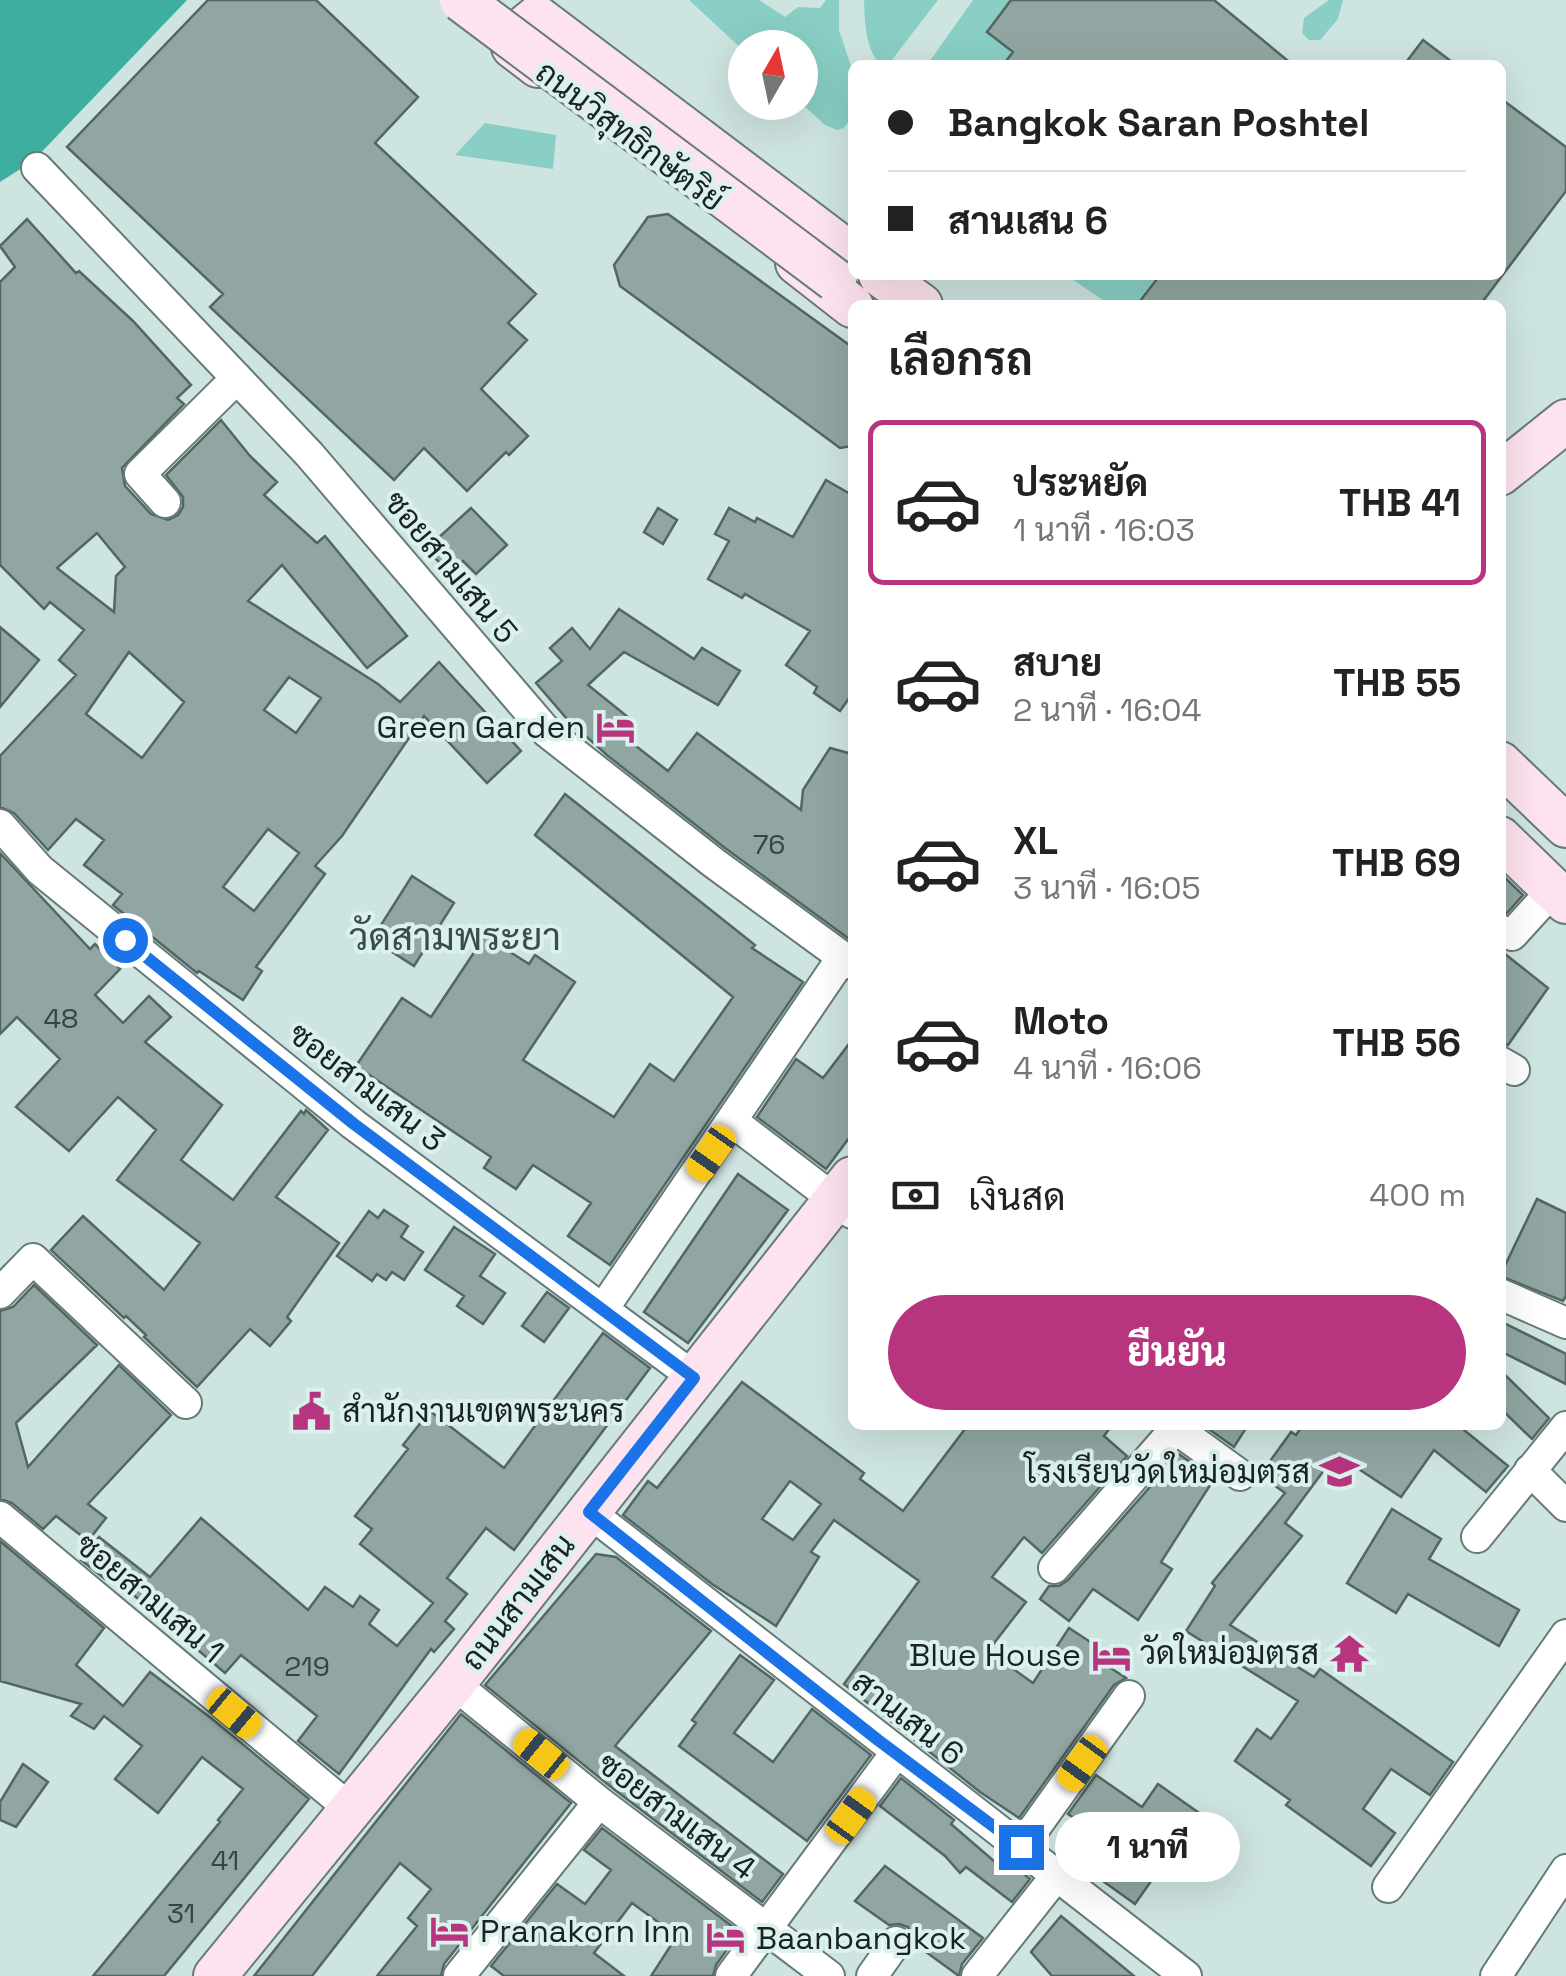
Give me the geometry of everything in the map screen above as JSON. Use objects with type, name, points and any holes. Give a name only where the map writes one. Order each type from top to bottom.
[{"type":"main road","points":[[460,0],[861,300]]},
{"type":"main road","name":"ถนนวิสุทธิกษัตริย์","points":[[521,16],[692,159],[848,302]]},
{"type":"main road","points":[[521,16],[848,255]]},
{"type":"main road","name":"ถนนวิสุทธิกษัตริย์","points":[[692,159],[848,256]]},
{"type":"main road","points":[[877,280],[903,300]]},
{"type":"main road","points":[[887,280],[913,300]]},
{"type":"main road","points":[[1506,469],[1566,421]]},
{"type":"main road","points":[[1506,769],[1562,821]]},
{"type":"main road","points":[[1506,789],[1562,821]]},
{"type":"main road","points":[[1506,832],[1562,893]]},
{"type":"main road","points":[[1506,843],[1562,893]]},
{"type":"main road","name":"ถนนสามเสน","points":[[215,1976],[694,1378],[847,1196]]},
{"type":"street","points":[[439,0],[511,54],[521,16]]},
{"type":"street","name":"ซอยสามเสน 5","points":[[36,168],[309,454],[547,732],[847,961]]},
{"type":"street","points":[[165,502],[140,474],[237,378]]},
{"type":"street","name":"ซอยสามเสน 3","points":[[4,835],[40,870],[354,1124],[694,1378]]},
{"type":"street","points":[[1506,932],[1512,935],[1562,893]]},
{"type":"street","points":[[603,1309],[847,961]]},
{"type":"street","points":[[733,1122],[847,1196]]},
{"type":"street","points":[[0,1293],[32,1258],[186,1403]]},
{"type":"street","points":[[1506,1297],[1566,1323]]},
{"type":"street","points":[[1477,1537],[1566,1427]]},
{"type":"street","points":[[1054,1568],[1171,1430]]},
{"type":"street","points":[[1178,1430],[1240,1474]]},
{"type":"street","points":[[1530,1470],[1566,1506]]},
{"type":"street","name":"สานเสน 6","points":[[589,1512],[1186,1976]]},
{"type":"street","name":"ซอยสามเสน 1","points":[[0,1517],[349,1808]]},
{"type":"street","points":[[1388,1887],[1566,1634]]},
{"type":"street","name":"ซอยสามเสน 4","points":[[453,1683],[599,1802],[829,1976]]},
{"type":"street","points":[[1021,1847],[1129,1696]]},
{"type":"street","name":"ซอยสามเสน 4","points":[[767,1928],[896,1754]]},
{"type":"street","points":[[460,1976],[599,1802]]},
{"type":"street","points":[[1496,1976],[1566,1870]]},
{"type":"street","points":[[977,1976],[1057,1875]]},
{"type":"street","points":[[731,1976],[767,1928]]},
{"type":"street","points":[[872,1976],[896,1942]]},
{"type":"shaded area","points":[[0,0],[187,0],[33,161],[0,182]]},
{"type":"shaded area","points":[[689,0],[759,0],[785,17],[798,7],[820,8],[826,0],[839,0],[839,30],[849,60],[848,122],[837,130],[818,119],[818,30],[728,30],[728,36]]},
{"type":"shaded area","points":[[864,0],[938,0],[892,60],[876,60],[866,26]]},
{"type":"shaded area","points":[[973,0],[1011,0],[987,32],[1013,52],[1007,60],[931,60]]},
{"type":"shaded area","points":[[1329,0],[1343,0],[1338,19],[1320,40],[1309,40],[1302,33],[1304,18]]},
{"type":"shaded area","points":[[485,123],[556,135],[553,169],[455,155]]},
{"type":"shaded area","points":[[1073,280],[1154,280],[1139,300],[1103,300]]},
{"type":"building","points":[[208,0],[316,0],[418,97],[375,143],[536,294],[508,323],[527,340],[481,389],[528,436],[467,491],[424,448],[394,480],[210,307],[223,294],[67,147]]},
{"type":"building","points":[[1011,0],[1214,0],[1287,60],[1007,60],[1013,52],[987,32]]},
{"type":"building","points":[[1423,40],[1449,60],[1408,60]]},
{"type":"building","points":[[1506,102],[1566,147],[1566,191],[1506,271]]},
{"type":"building","points":[[668,214],[848,344],[848,447],[840,448],[620,286],[614,265],[648,217]]},
{"type":"building","points":[[27,219],[76,273],[79,271],[133,321],[191,385],[177,398],[184,404],[122,468],[125,486],[151,514],[168,520],[178,515],[183,497],[166,475],[221,420],[277,482],[264,495],[317,543],[325,536],[407,636],[367,668],[282,565],[248,601],[400,702],[439,662],[521,751],[487,783],[424,716],[342,836],[315,866],[325,874],[256,967],[262,971],[243,1000],[197,973],[113,905],[122,894],[84,865],[104,840],[76,819],[48,850],[14,813],[0,807],[0,756],[76,675],[59,660],[84,630],[50,602],[44,609],[0,565],[0,282],[15,267],[0,246]],"holes":[[[97,533],[125,567],[116,576],[114,612],[57,568]],[[129,652],[184,702],[142,758],[86,714]],[[289,677],[321,698],[296,733],[264,710]],[[268,829],[299,853],[254,911],[223,887]]]},
{"type":"building","points":[[1156,280],[1499,280],[1484,300],[1141,300]]},
{"type":"building","points":[[826,480],[848,493],[848,700],[840,711],[814,693],[817,687],[786,665],[810,631],[745,594],[742,598],[708,579],[729,541],[715,534],[729,508],[793,537]]},
{"type":"building","points":[[471,508],[507,545],[476,574],[463,561],[450,573],[435,558],[445,549],[436,540]]},
{"type":"building","points":[[658,508],[677,520],[663,544],[644,532]]},
{"type":"building","points":[[619,609],[694,659],[702,648],[740,671],[718,705],[624,652],[588,685],[634,722],[623,736],[668,771],[697,733],[801,810],[803,790],[830,748],[848,753],[848,938],[608,756],[568,720],[536,683],[562,661],[550,648],[572,628],[590,649]]},
{"type":"building","points":[[0,627],[39,660],[0,707]]},
{"type":"building","points":[[565,794],[755,945],[752,948],[803,982],[610,1265],[568,1236],[591,1203],[533,1165],[516,1189],[484,1168],[491,1157],[356,1066],[402,998],[431,1017],[485,936],[529,964],[535,955],[575,982],[523,1060],[614,1117],[650,1064],[674,1081],[733,997],[535,835]]},
{"type":"building","points":[[0,853],[90,949],[95,944],[120,969],[95,995],[123,1023],[149,996],[171,1017],[145,1042],[222,1105],[181,1160],[233,1200],[301,1111],[304,1114],[306,1110],[328,1130],[276,1197],[339,1243],[287,1317],[291,1321],[270,1346],[250,1329],[197,1387],[126,1316],[51,1250],[83,1216],[164,1290],[200,1243],[117,1180],[156,1130],[118,1097],[69,1151],[16,1107],[60,1059],[17,1017],[0,1034]]},
{"type":"building","points":[[412,876],[454,903],[414,966],[372,939]]},
{"type":"building","points":[[1506,879],[1523,895],[1506,913]]},
{"type":"building","points":[[1506,955],[1548,988],[1506,1044]]},
{"type":"building","points":[[848,1045],[848,1139],[826,1169],[757,1117],[796,1059],[823,1078]]},
{"type":"building","points":[[738,1174],[788,1210],[688,1343],[644,1312]]},
{"type":"building","points":[[1537,1199],[1566,1213],[1563,1301],[1506,1278],[1506,1264]]},
{"type":"building","points":[[384,1210],[408,1226],[401,1237],[423,1252],[404,1280],[392,1272],[386,1280],[377,1274],[372,1281],[337,1256],[369,1211],[378,1218]]},
{"type":"building","points":[[454,1227],[495,1254],[480,1276],[505,1293],[483,1324],[457,1306],[464,1296],[425,1270]]},
{"type":"building","points":[[34,1285],[97,1345],[16,1423],[28,1467],[119,1365],[171,1415],[88,1504],[106,1518],[88,1541],[56,1516],[43,1529],[12,1503],[0,1499],[0,1311],[13,1307]]},
{"type":"building","points":[[547,1292],[569,1308],[544,1342],[522,1326]]},
{"type":"building","points":[[1506,1324],[1566,1354],[1566,1384],[1506,1354]]},
{"type":"building","points":[[603,1333],[650,1368],[514,1550],[486,1528],[447,1578],[467,1594],[445,1621],[454,1629],[434,1652],[431,1649],[339,1774],[298,1741],[317,1716],[241,1655],[225,1673],[109,1574],[105,1579],[81,1560],[99,1537],[150,1577],[201,1518],[308,1610],[325,1587],[353,1607],[360,1596],[379,1610],[369,1624],[397,1646],[433,1603],[360,1544],[372,1529],[355,1516],[408,1449],[403,1445],[430,1411],[504,1468]]},
{"type":"building","points":[[1506,1376],[1549,1418],[1532,1439],[1506,1414]]},
{"type":"building","points":[[742,1382],[864,1473],[860,1479],[903,1511],[964,1430],[1108,1430],[1104,1436],[1127,1456],[1042,1553],[1024,1537],[992,1577],[1026,1602],[988,1651],[1033,1683],[1069,1628],[1101,1649],[1095,1658],[1126,1678],[1114,1685],[1019,1818],[980,1792],[844,1684],[919,1581],[834,1520],[811,1552],[819,1557],[776,1626],[712,1584],[623,1515],[648,1481],[657,1488]],"holes":[[[790,1481],[821,1504],[793,1540],[762,1519]]]},
{"type":"building","points":[[1210,1430],[1245,1430],[1234,1447]]},
{"type":"building","points":[[1300,1430],[1464,1430],[1508,1466],[1486,1492],[1434,1450],[1401,1497],[1336,1454],[1285,1523],[1302,1536],[1230,1625],[1314,1677],[1320,1669],[1453,1762],[1430,1795],[1391,1769],[1363,1809],[1395,1833],[1371,1866],[1286,1805],[1290,1800],[1235,1761],[1257,1729],[1271,1739],[1298,1701],[1186,1631],[1215,1586],[1212,1583],[1285,1493],[1260,1475],[1291,1432],[1296,1435]]},
{"type":"building","points":[[1179,1454],[1214,1479],[1161,1562],[1172,1569],[1138,1620],[1093,1589],[1069,1621],[1040,1599],[1049,1586],[1059,1586],[1068,1580]]},
{"type":"building","points":[[1392,1509],[1441,1539],[1429,1559],[1519,1610],[1499,1646],[1408,1594],[1396,1613],[1347,1583]]},
{"type":"building","points":[[0,1541],[104,1628],[76,1665],[123,1706],[150,1672],[309,1799],[164,1976],[93,1976],[243,1789],[202,1757],[158,1813],[115,1779],[142,1746],[104,1716],[94,1729],[71,1716],[81,1704],[0,1681]]},
{"type":"building","points":[[596,1554],[616,1557],[711,1631],[615,1746],[783,1874],[762,1902],[485,1685]]},
{"type":"building","points":[[740,1655],[774,1680],[734,1733],[773,1762],[812,1709],[871,1755],[807,1841],[679,1746],[696,1723],[692,1720]]},
{"type":"building","points":[[461,1714],[571,1803],[444,1964],[441,1976],[377,1976],[417,1926],[408,1918],[431,1889],[400,1863],[312,1976],[254,1976]]},
{"type":"building","points":[[23,1764],[48,1782],[16,1827],[0,1820],[0,1802]]},
{"type":"building","points":[[1096,1775],[1142,1807],[1158,1784],[1229,1834],[1210,1861],[1180,1840],[1135,1904],[1093,1874],[1114,1846],[1068,1814]]},
{"type":"building","points":[[901,1778],[954,1820],[951,1824],[995,1862],[1000,1855],[1030,1879],[1012,1902],[966,1867],[960,1873],[945,1856],[880,1806]]},
{"type":"building","points":[[602,1828],[733,1927],[734,1940],[713,1976],[651,1976],[677,1936],[632,1903],[594,1953],[624,1976],[504,1976],[491,1966],[557,1884],[585,1904],[611,1870],[584,1850]]},
{"type":"building","points":[[885,1866],[983,1938],[962,1964],[959,1976],[915,1944],[908,1927],[889,1925],[855,1901]]},
{"type":"building","points":[[1061,1916],[1134,1976],[1052,1976],[1031,1952]]},
{"type":"place","name":"Green Garden","points":[[615,727]]},
{"type":"place","name":"สำนักงานเขตพระนคร","points":[[312,1411]]},
{"type":"place","name":"โรงเรียนวัดใหม่อมตรส","points":[[1340,1472]]},
{"type":"place","name":"วัดใหม่อมตรส","points":[[1349,1653]]},
{"type":"place","name":"Blue House","points":[[1111,1655]]},
{"type":"place","name":"Pranakorn Inn","points":[[450,1931]]},
{"type":"place","name":"Baanbangkok","points":[[726,1938]]},
{"type":"district","name":"วัดสามพระยา","points":[[455,937]]},
{"type":"route","points":[[125,940],[354,1124],[694,1378],[589,1512],[878,1740],[1021,1847]]}]
